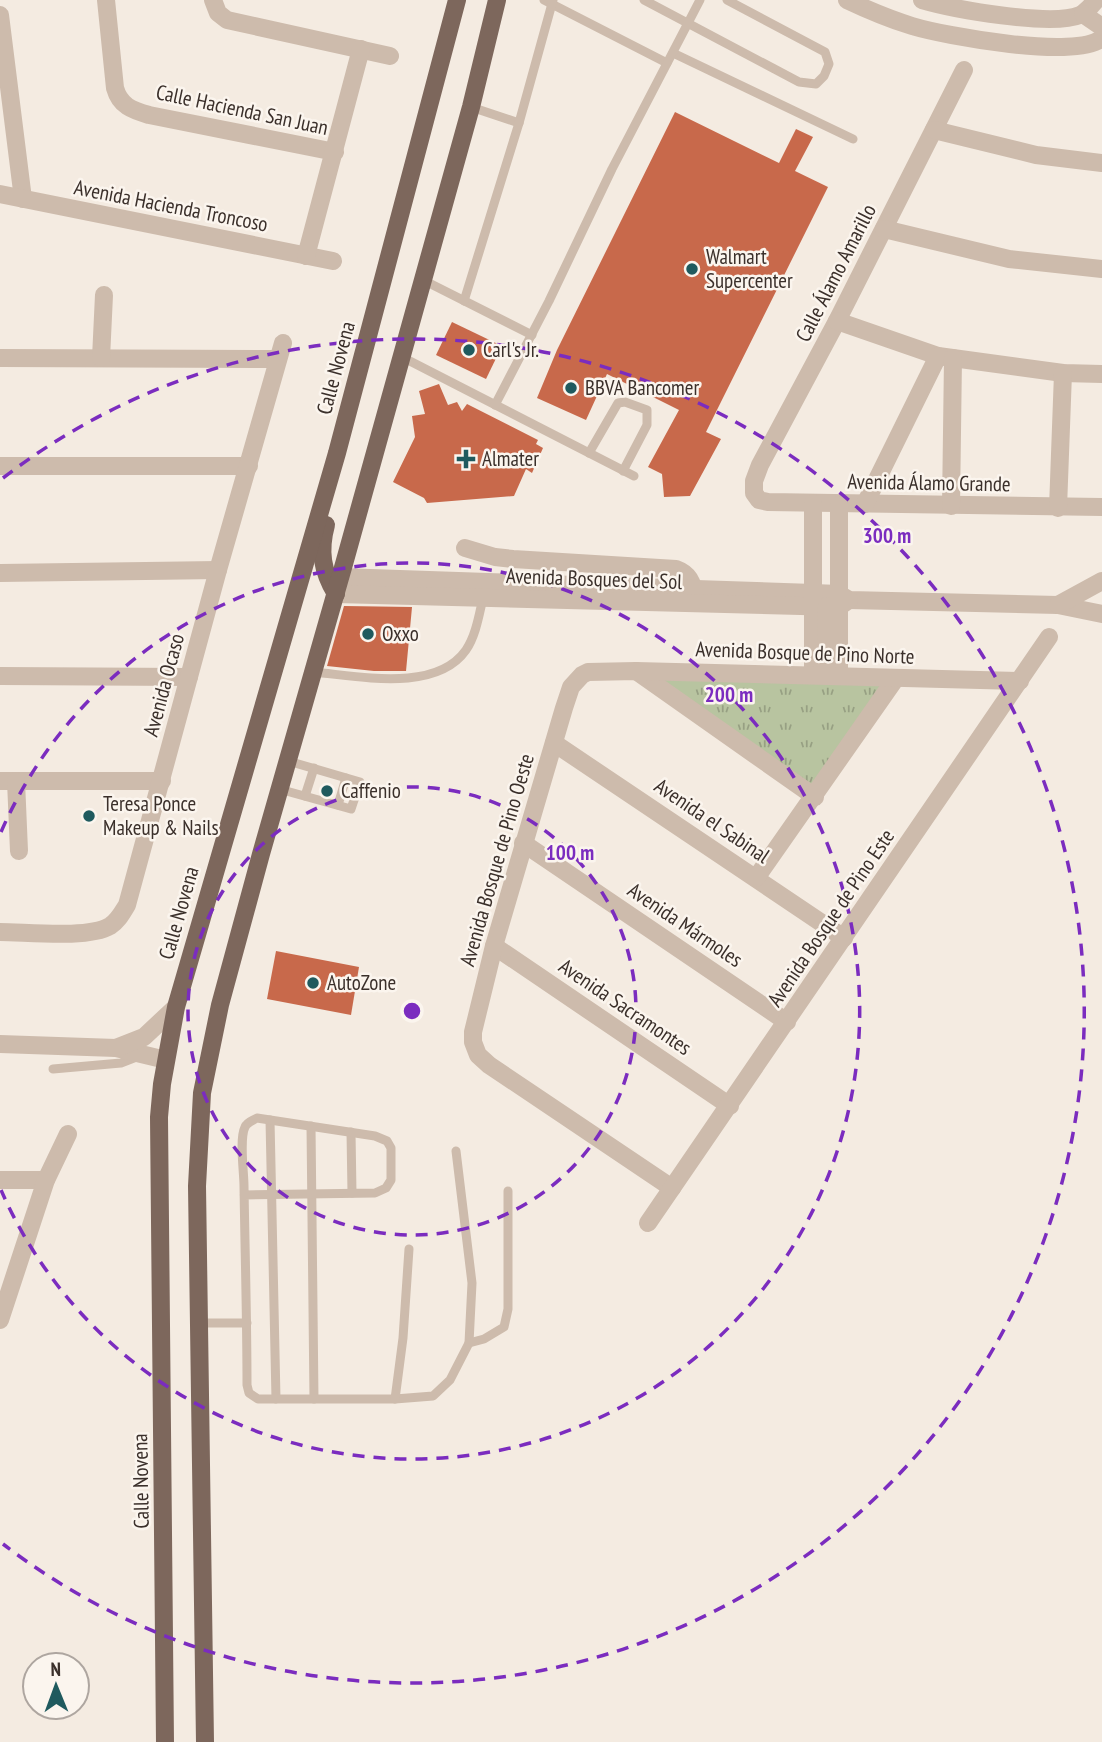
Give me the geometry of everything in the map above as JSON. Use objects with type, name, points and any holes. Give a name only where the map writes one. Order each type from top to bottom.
[{"type":"main road","name":"Calle Novena","points":[[164,1742],[159,1117],[166,1060],[176,1007],[337,453],[457,0]]},
{"type":"main road","points":[[205,1742],[197,1186],[202,1093],[220,1005],[471,107],[497,0]]},
{"type":"main road","points":[[337,453],[336,482],[322,541],[324,572],[338,586]]},
{"type":"street","name":"Calle Hacienda San Juan","points":[[106,0],[115,88],[125,106],[149,115],[335,152]]},
{"type":"street","points":[[213,0],[218,13],[227,20],[390,56]]},
{"type":"street","points":[[847,0],[910,26],[965,37],[1051,47],[1073,47],[1100,36],[1083,14]]},
{"type":"street","points":[[922,0],[982,12],[1064,18],[1083,14],[1096,0]]},
{"type":"street","points":[[0,15],[23,199]]},
{"type":"street","points":[[306,256],[361,49]]},
{"type":"street","name":"Calle Álamo Amarillo","points":[[756,497],[754,481],[760,465],[837,321],[964,70]]},
{"type":"street","points":[[934,130],[1036,155],[1102,163]]},
{"type":"street","name":"Avenida Hacienda Troncoso","points":[[0,194],[334,261]]},
{"type":"street","points":[[884,229],[1009,259],[1102,269]]},
{"type":"street","points":[[0,358],[101,358],[104,295]]},
{"type":"street","points":[[837,321],[945,357],[1063,373],[1102,374]]},
{"type":"street","name":"Avenida Ocaso","points":[[0,932],[95,932],[112,925],[120,918],[132,890],[218,570],[281,351],[101,358]]},
{"type":"street","points":[[865,504],[945,357]]},
{"type":"street","points":[[945,357],[951,506]]},
{"type":"street","points":[[1058,508],[1063,373]]},
{"type":"street","points":[[0,466],[249,466]]},
{"type":"street","name":"Avenida Álamo Grande","points":[[756,497],[768,502],[839,504],[1058,508],[1102,506]]},
{"type":"street","points":[[813,503],[830,601],[826,675]]},
{"type":"street","points":[[826,675],[839,504]]},
{"type":"street","points":[[465,548],[504,558],[669,568],[683,571],[691,579],[694,597]]},
{"type":"street","points":[[0,573],[218,570]]},
{"type":"street","name":"Avenida Bosques del Sol","points":[[1058,605],[1102,581]]},
{"type":"street","name":"Avenida Bosques del Sol","points":[[338,586],[483,598],[694,597]]},
{"type":"street","name":"Avenida Bosques del Sol","points":[[338,586],[1058,605],[1102,612]]},
{"type":"street","points":[[1102,587],[1099,597],[1102,612]]},
{"type":"street","name":"Avenida Bosque de Pino Este","points":[[648,1223],[1049,637]]},
{"type":"street","points":[[636,671],[815,797]]},
{"type":"street","name":"Avenida Bosque de Pino Norte","points":[[588,672],[1020,681]]},
{"type":"street","name":"Avenida Bosque de Pino Oeste","points":[[588,672],[571,687],[494,946],[473,1032],[473,1042],[478,1055],[489,1065],[672,1188]]},
{"type":"street","points":[[0,676],[189,677]]},
{"type":"street","points":[[756,878],[896,678]]},
{"type":"street","name":"Avenida el Sabinal","points":[[554,743],[844,938]]},
{"type":"street","points":[[19,851],[8,781],[162,781]]},
{"type":"street","name":"Avenida Mármoles","points":[[523,843],[787,1022]]},
{"type":"street","name":"Avenida Sacramontes","points":[[494,946],[730,1106]]},
{"type":"street","points":[[116,1048],[144,1037],[176,1007]]},
{"type":"street","points":[[0,1044],[116,1048],[166,1060]]},
{"type":"street","points":[[1,1313],[46,1180],[68,1134]]},
{"type":"street","points":[[0,1180],[46,1180]]},
{"type":"lane","points":[[644,0],[799,82],[816,84],[824,76],[829,64],[825,51],[727,0]]},
{"type":"lane","points":[[495,405],[612,169],[700,0]]},
{"type":"lane","points":[[464,301],[519,123],[550,1],[667,63]]},
{"type":"lane","points":[[673,53],[853,139]]},
{"type":"lane","points":[[471,107],[519,123]]},
{"type":"lane","points":[[423,280],[532,335]]},
{"type":"lane","points":[[402,357],[634,476]]},
{"type":"lane","points":[[589,453],[618,404],[625,402],[648,410],[647,425],[623,471]]},
{"type":"lane","points":[[313,672],[406,678],[440,673],[452,666],[467,649],[476,629],[483,598]]},
{"type":"lane","points":[[279,789],[351,809],[360,782],[288,761]]},
{"type":"lane","points":[[305,796],[314,768]]},
{"type":"lane","points":[[338,805],[346,778]]},
{"type":"lane","points":[[53,1069],[121,1063],[144,1055]]},
{"type":"lane","points":[[244,1195],[374,1193],[386,1188],[391,1180],[391,1148],[387,1141],[375,1136],[257,1118],[248,1122],[243,1129],[244,1195],[247,1323],[247,1385],[249,1393],[258,1399],[395,1399],[433,1396],[450,1380],[469,1343],[472,1283],[456,1151]]},
{"type":"lane","points":[[270,1120],[276,1399]]},
{"type":"lane","points":[[310,1126],[314,1399]]},
{"type":"lane","points":[[351,1132],[352,1194]]},
{"type":"lane","points":[[469,1343],[484,1339],[504,1327],[509,1309],[508,1191]]},
{"type":"lane","points":[[395,1399],[403,1338],[409,1248]]},
{"type":"lane","points":[[199,1323],[247,1323]]},
{"type":"green space","points":[[647,675],[888,678],[814,789]]},
{"type":"building","name":"Walmart Supercenter","points":[[675,112],[779,163],[796,129],[813,137],[795,171],[828,187],[706,432],[721,439],[690,496],[664,497],[662,474],[648,467],[679,410],[607,374],[586,420],[537,398],[557,350]]},
{"type":"building","name":"Carl's Jr.","points":[[452,322],[502,346],[486,379],[436,355]]},
{"type":"building","points":[[439,384],[448,405],[457,402],[462,411],[467,404],[538,440],[536,444],[543,448],[532,473],[526,469],[514,496],[427,503],[424,498],[393,482],[415,437],[412,416],[425,414],[419,391]]},
{"type":"building","name":"Oxxo","points":[[344,606],[412,607],[406,671],[327,666]]},
{"type":"building","name":"AutoZone","points":[[276,951],[359,967],[351,1015],[267,999]]},
{"type":"place","name":"Walmart Supercenter","points":[[692,269]]},
{"type":"place","name":"Carl's Jr.","points":[[469,350]]},
{"type":"place","name":"BBVA Bancomer","points":[[571,388]]},
{"type":"place","name":"Almater","points":[[466,459]]},
{"type":"place","name":"Oxxo","points":[[368,634]]},
{"type":"place","name":"Caffenio","points":[[327,791]]},
{"type":"place","name":"Teresa Ponce Makeup & Nails","points":[[89,816]]},
{"type":"place","name":"AutoZone","points":[[313,983]]}]
